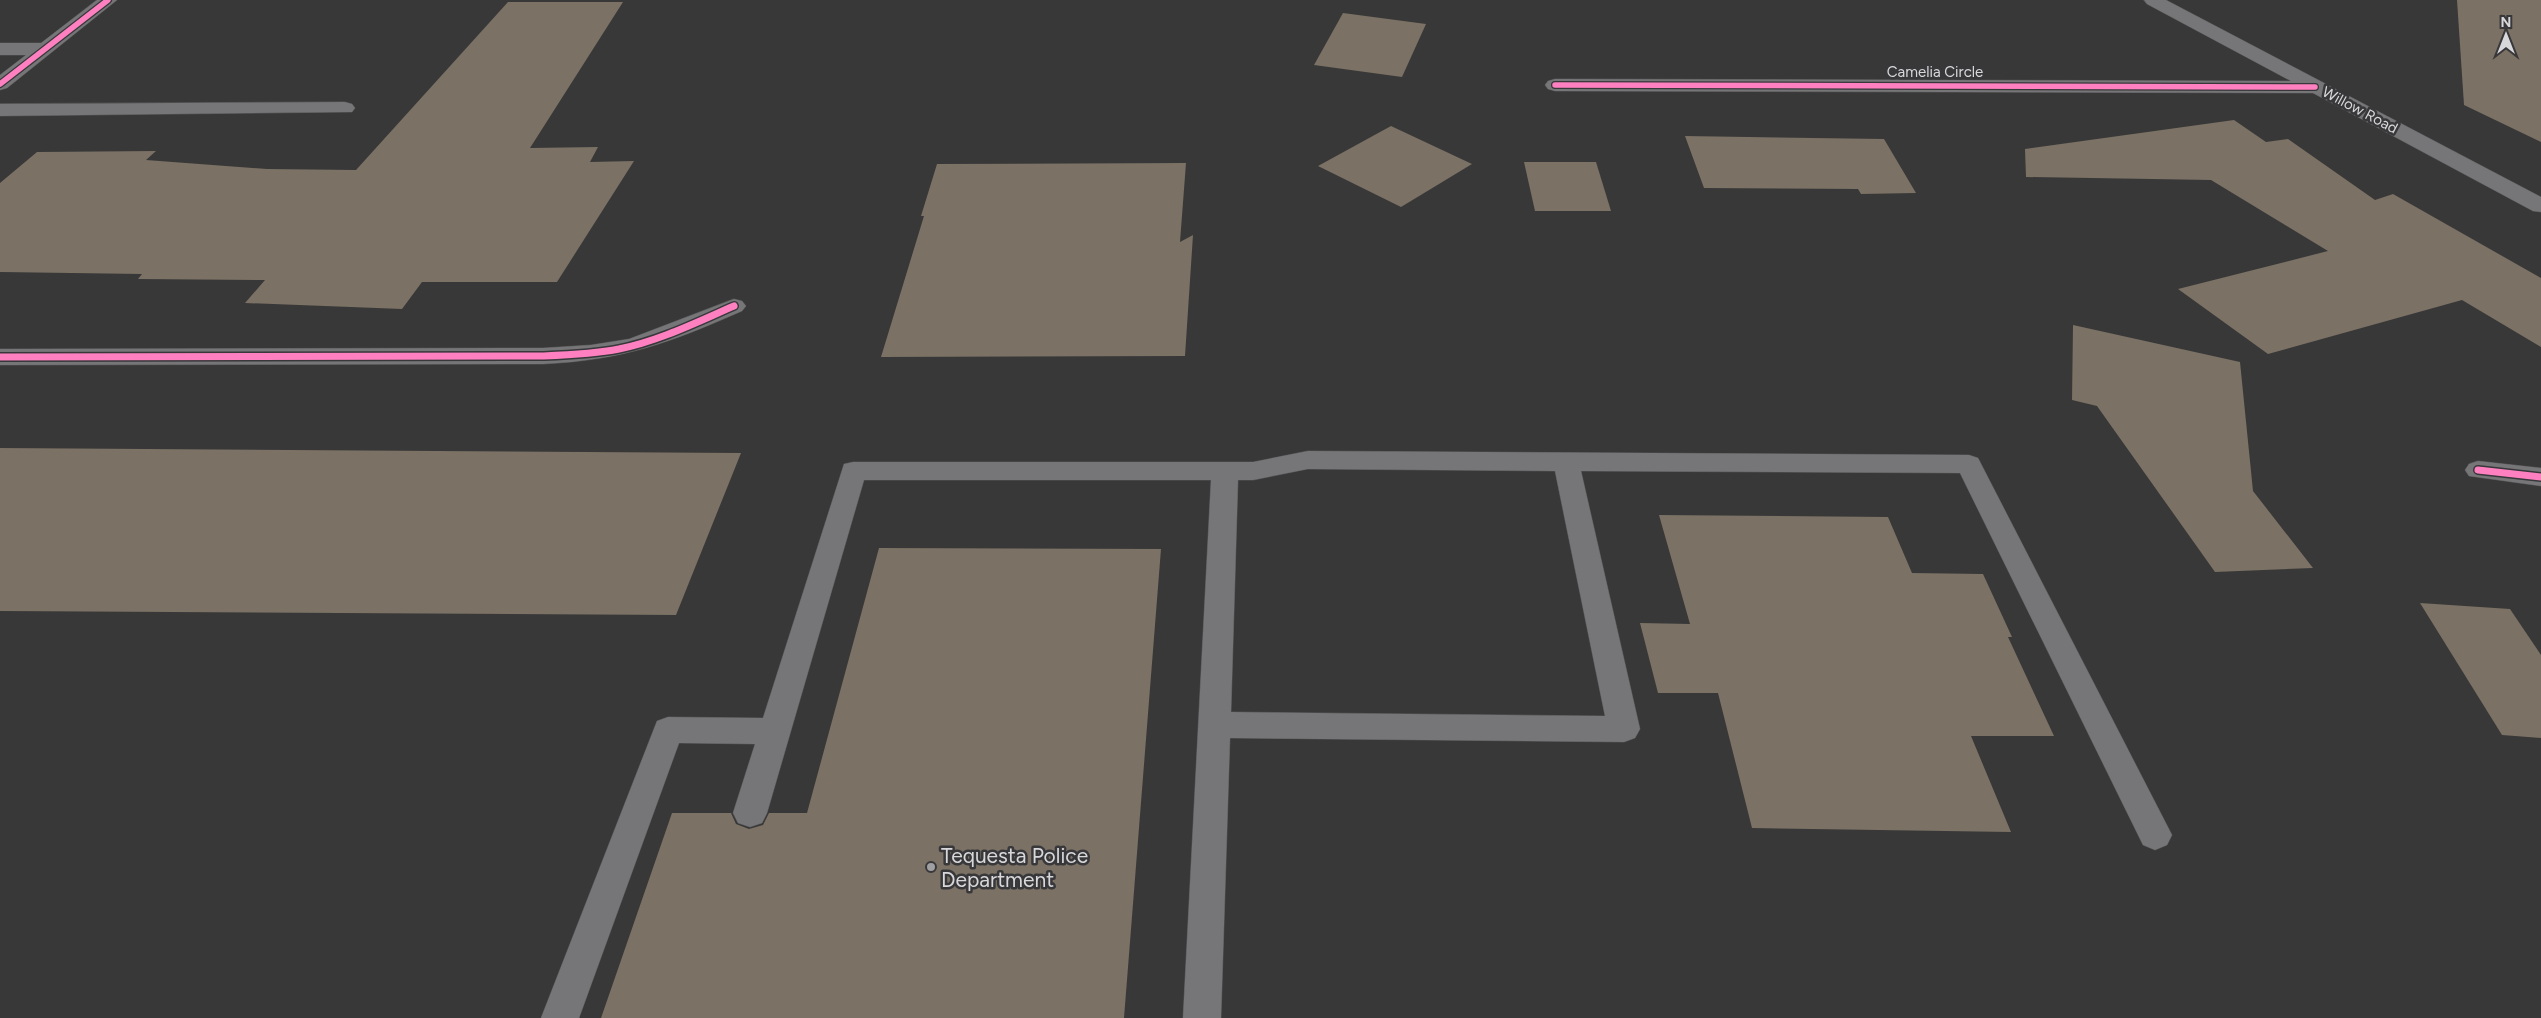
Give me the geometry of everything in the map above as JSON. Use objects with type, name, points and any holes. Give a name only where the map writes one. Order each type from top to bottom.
[{"type":"street","points":[[0,84],[108,0]]},
{"type":"street","name":"Willow Road","points":[[2152,0],[2541,206]]},
{"type":"street","points":[[0,49],[44,49]]},
{"type":"street","name":"Camelia Circle","points":[[1555,86],[2315,86]]},
{"type":"street","points":[[0,110],[345,108]]},
{"type":"street","points":[[0,357],[533,356],[587,353],[620,349],[653,340],[734,306]]},
{"type":"street","points":[[750,812],[853,471],[1253,471],[1308,460],[1969,464],[2155,835]]},
{"type":"street","points":[[1215,725],[1624,729],[1566,461]]},
{"type":"street","points":[[2478,470],[2541,477]]},
{"type":"street","points":[[1202,1018],[1225,471]]},
{"type":"street","points":[[560,1018],[668,730],[775,731]]},
{"type":"building","points":[[2457,0],[2541,0],[2541,142],[2464,105]]},
{"type":"building","points":[[508,2],[623,2],[530,148],[598,147],[590,162],[634,161],[557,282],[422,282],[402,309],[245,303],[265,280],[138,279],[142,274],[0,272],[0,183],[37,152],[156,151],[146,160],[267,169],[356,170]]},
{"type":"building","points":[[1343,13],[1426,24],[1402,77],[1314,65]]},
{"type":"building","points":[[2234,120],[2266,142],[2288,139],[2375,200],[2393,194],[2541,278],[2541,347],[2462,300],[2268,354],[2178,289],[2328,251],[2211,180],[2026,177],[2025,149]]},
{"type":"building","points":[[1391,126],[1472,164],[1401,207],[1318,166]]},
{"type":"building","points":[[1685,136],[1884,139],[1916,193],[1861,194],[1858,189],[1704,188]]},
{"type":"building","points":[[1524,162],[1596,162],[1611,211],[1535,211]]},
{"type":"building","points":[[1186,163],[1180,242],[1193,235],[1185,356],[881,357],[924,216],[921,216],[937,164]]},
{"type":"building","points":[[2073,325],[2240,362],[2253,491],[2313,568],[2215,572],[2097,406],[2072,400]]},
{"type":"building","points":[[0,448],[741,453],[676,615],[0,611]]},
{"type":"building","points":[[1659,515],[1888,517],[1912,573],[1983,574],[2012,637],[2008,637],[2054,736],[1971,736],[2011,832],[1752,828],[1718,693],[1658,693],[1640,623],[1690,624]]},
{"type":"building","points":[[879,548],[1161,549],[1124,1018],[601,1018],[672,813],[731,813],[736,824],[749,829],[763,825],[769,813],[807,813]]},
{"type":"building","points":[[2420,603],[2510,609],[2541,655],[2541,738],[2502,735]]},
{"type":"cycle path","points":[[0,84],[108,0]]},
{"type":"cycle path","points":[[1555,85],[2315,87]]},
{"type":"cycle path","points":[[0,357],[543,356],[581,354],[634,346],[678,331],[734,306]]},
{"type":"cycle path","points":[[2478,470],[2541,477]]},
{"type":"place","name":"Tequesta Police Department","points":[[931,867]]}]
